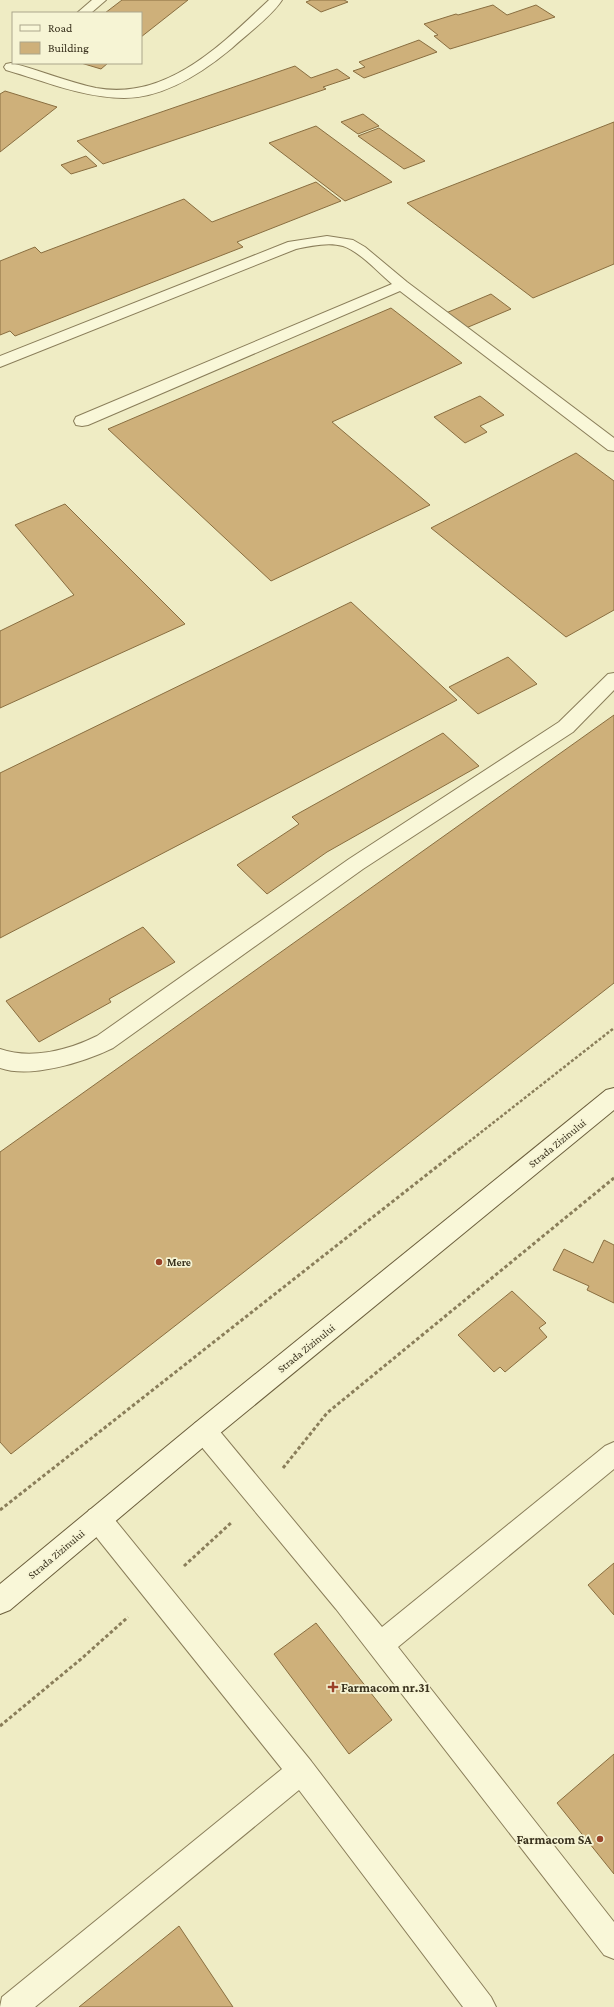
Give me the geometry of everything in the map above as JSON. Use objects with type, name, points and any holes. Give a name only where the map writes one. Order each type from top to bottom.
[{"type":"main road","name":"Strada Zizinului","points":[[0,1600],[204,1431],[614,1097]]},
{"type":"lane","points":[[84,12],[100,0]]},
{"type":"lane","points":[[9,68],[99,92],[115,94],[141,92],[164,86],[184,77],[219,54],[276,0]]},
{"type":"lane","points":[[0,362],[293,245],[323,240],[349,243],[614,446]]},
{"type":"lane","points":[[82,421],[402,285]]},
{"type":"lane","points":[[0,1058],[7,1062],[46,1060],[82,1053],[105,1042],[356,864],[566,727],[614,679]]},
{"type":"lane","points":[[204,1431],[260,1496],[380,1645],[614,1945]]},
{"type":"lane","points":[[380,1645],[614,1454]]},
{"type":"lane","points":[[98,1519],[301,1771],[482,2007]]},
{"type":"lane","points":[[12,2007],[301,1771]]},
{"type":"path","points":[[0,1510],[614,1028]]},
{"type":"path","points":[[0,1726],[81,1659],[260,1496],[328,1413],[614,1178]]},
{"type":"building","points":[[122,0],[188,0],[142,36],[142,12],[106,12]]},
{"type":"building","points":[[311,0],[344,0],[348,2],[321,12],[306,2]]},
{"type":"building","points":[[493,5],[507,15],[536,5],[555,17],[450,49],[434,36],[438,35],[424,24],[456,14],[458,15]]},
{"type":"building","points":[[419,40],[437,52],[364,78],[353,71],[365,67],[359,62]]},
{"type":"building","points":[[84,64],[107,64],[101,69]]},
{"type":"building","points":[[295,66],[311,78],[337,69],[350,78],[323,87],[326,89],[103,164],[77,141]]},
{"type":"building","points":[[5,91],[57,107],[0,152],[0,94]]},
{"type":"building","points":[[363,114],[379,126],[358,134],[341,122]]},
{"type":"building","points":[[614,122],[614,264],[533,298],[407,203]]},
{"type":"building","points":[[316,126],[392,182],[345,201],[269,143]]},
{"type":"building","points":[[379,128],[425,161],[404,169],[358,136]]},
{"type":"building","points":[[86,156],[97,166],[71,174],[61,165]]},
{"type":"building","points":[[316,182],[341,201],[237,242],[243,247],[15,336],[10,331],[0,335],[0,261],[35,247],[41,253],[184,199],[212,222]]},
{"type":"building","points":[[491,294],[511,309],[466,328],[446,313]]},
{"type":"building","points":[[391,308],[462,363],[332,422],[430,505],[271,581],[108,429]]},
{"type":"building","points":[[480,396],[504,415],[480,426],[487,432],[465,443],[434,417]]},
{"type":"building","points":[[576,453],[614,481],[614,610],[566,637],[431,528]]},
{"type":"building","points":[[65,504],[185,624],[0,708],[0,631],[74,595],[15,525]]},
{"type":"building","points":[[351,602],[457,700],[0,938],[0,773]]},
{"type":"building","points":[[508,657],[537,684],[478,714],[449,687]]},
{"type":"building","points":[[614,715],[614,983],[11,1454],[0,1442],[0,1152]]},
{"type":"building","points":[[443,733],[479,766],[327,852],[267,894],[237,865],[299,824],[292,817]]},
{"type":"building","points":[[143,927],[175,962],[109,999],[111,1002],[39,1042],[6,1001]]},
{"type":"building","points":[[604,1240],[614,1245],[614,1303],[587,1290],[589,1286],[553,1270],[564,1249],[593,1263]]},
{"type":"building","points":[[512,1291],[546,1323],[539,1328],[547,1337],[505,1372],[500,1367],[494,1372],[458,1335]]},
{"type":"building","points":[[614,1563],[614,1615],[588,1585]]},
{"type":"building","name":"Farmacom nr.31","points":[[316,1623],[392,1720],[349,1754],[274,1654]]},
{"type":"building","name":"Farmacom SA","points":[[614,1754],[614,1874],[557,1803]]},
{"type":"building","points":[[179,1926],[233,2007],[79,2007]]},
{"type":"place","name":"Mere","points":[[159,1262]]},
{"type":"place","name":"Farmacom nr.31","points":[[333,1687]]},
{"type":"place","name":"Farmacom SA","points":[[600,1839]]}]
